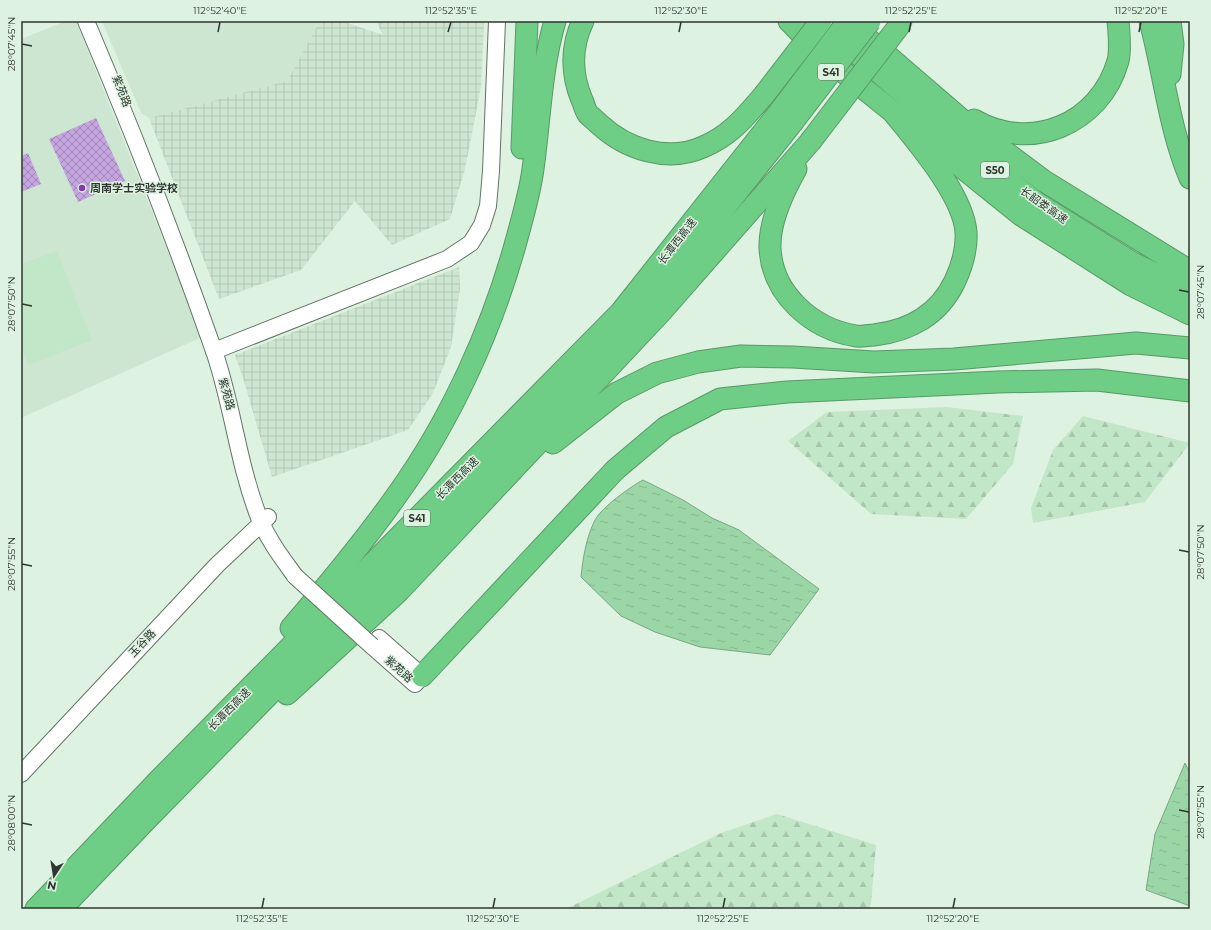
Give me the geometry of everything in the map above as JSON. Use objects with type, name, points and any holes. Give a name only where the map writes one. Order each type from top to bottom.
[{"type":"highway","points":[[500,292],[520,173],[527,21]]},
{"type":"highway","points":[[159,780],[343,568],[398,494],[438,430],[468,374],[500,292],[517,238],[533,170],[543,82],[555,21]]},
{"type":"highway","points":[[583,21],[573,58],[575,85],[588,113],[613,136],[640,150],[671,154],[702,148],[733,130],[764,95],[820,21]]},
{"type":"highway","name":"长韶娄高速","points":[[820,21],[941,126],[1037,203],[1131,262],[1190,291]]},
{"type":"highway","name":"长韶娄高速","points":[[848,21],[962,120],[1044,180],[1190,271]]},
{"type":"highway","name":"长潭西高速","points":[[61,909],[633,322],[786,117],[848,21]]},
{"type":"highway","name":"长潭西高速","points":[[36,909],[159,780],[621,312],[786,117],[870,21]]},
{"type":"highway","points":[[148,818],[399,591],[447,538],[661,312],[810,142],[902,21]]},
{"type":"highway","points":[[937,98],[986,127],[1023,135],[1051,130],[1073,121],[1094,105],[1109,85],[1119,59],[1118,21]]},
{"type":"highway","points":[[1150,21],[1160,56],[1173,126],[1182,160],[1190,178]]},
{"type":"highway","points":[[1168,99],[1173,44],[1170,21]]},
{"type":"highway","points":[[791,25],[821,54],[1021,215],[1131,285],[1190,314]]},
{"type":"highway","points":[[810,142],[789,182],[773,221],[770,248],[776,278],[793,304],[822,325],[856,336],[891,333],[922,321],[948,294],[963,263],[966,232],[959,207],[936,166],[893,112]]},
{"type":"highway","points":[[447,538],[559,438],[617,393],[657,373],[698,362],[741,356],[793,356],[874,362],[954,359],[1136,343],[1190,348]]},
{"type":"highway","points":[[422,676],[615,470],[666,427],[720,400],[787,392],[1089,380],[1190,391]]},
{"type":"street","name":"紫苑路","points":[[86,21],[216,346]]},
{"type":"street","name":"紫苑路","points":[[95,21],[186,253],[216,346],[250,492],[264,517],[273,546],[299,572],[376,642],[415,684],[422,676]]},
{"type":"street","points":[[216,346],[440,252],[462,240],[473,224],[481,201],[484,168],[490,21]]},
{"type":"street","points":[[216,346],[447,259],[471,243],[482,225],[488,206],[491,171],[497,21]]},
{"type":"street","name":"玉谷路","points":[[21,765],[201,572],[264,517]]},
{"type":"street","name":"玉谷路","points":[[21,774],[141,644],[264,517]]},
{"type":"shaded area","name":"周南学士实验学校","points":[[66,21],[76,21],[202,337],[21,418],[21,39]]},
{"type":"shaded area","points":[[102,21],[320,21],[287,81],[149,118],[141,113]]},
{"type":"shaded area","points":[[320,21],[342,21],[383,35],[376,21],[484,21],[481,87],[465,169],[450,219],[392,245],[355,201],[301,270],[219,299],[149,118],[287,81]]},
{"type":"shaded area","points":[[459,267],[460,289],[451,347],[433,393],[408,430],[272,477],[235,355]]},
{"type":"green space","points":[[57,251],[92,340],[28,365],[21,347],[21,264]]},
{"type":"green space","points":[[947,407],[1023,416],[1013,464],[966,519],[871,514],[788,441],[827,412]]},
{"type":"green space","points":[[1083,416],[1190,443],[1145,502],[1033,523],[1031,508],[1053,450]]},
{"type":"green space","points":[[777,814],[876,845],[871,904],[869,909],[566,909],[721,833]]},
{"type":"water","points":[[643,480],[683,500],[712,518],[739,530],[819,589],[770,655],[700,647],[655,632],[621,616],[581,577],[585,548],[595,520],[610,503]]},
{"type":"water","points":[[1185,763],[1190,773],[1190,906],[1146,890],[1155,834]]},
{"type":"building","points":[[96,118],[125,181],[78,202],[49,139]]},
{"type":"building","points":[[28,153],[41,184],[21,192],[21,156]]},
{"type":"place","name":"周南学士实验学校","points":[[82,188]]}]
